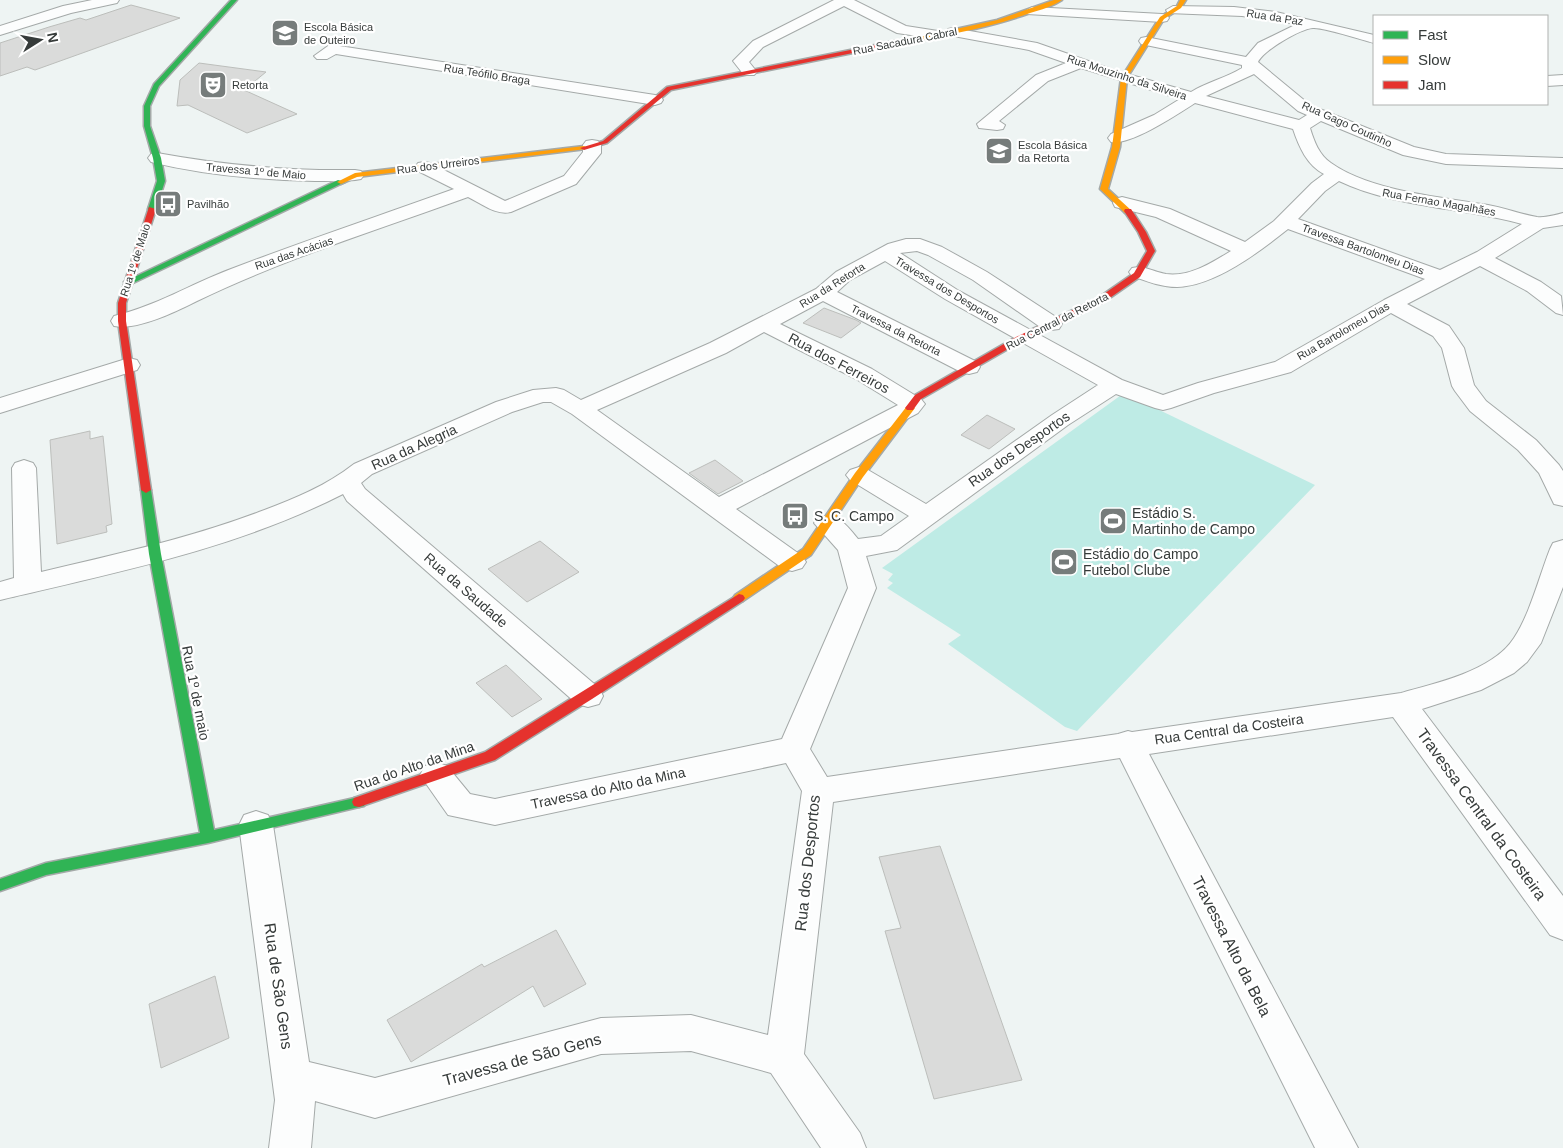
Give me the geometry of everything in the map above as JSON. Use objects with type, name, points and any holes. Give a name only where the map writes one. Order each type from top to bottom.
[{"type":"street","points":[[39,0],[52,14]]},
{"type":"street","points":[[0,31],[52,14],[112,0]]},
{"type":"street","name":"Rua 1º de Maio","points":[[155,554],[122,321],[122,303],[161,181],[157,158],[147,126],[148,106],[156,85],[234,0]]},
{"type":"street","points":[[749,72],[741,60],[758,44],[828,6],[844,0]]},
{"type":"street","name":"Rua Mouzinho da Silveira","points":[[844,0],[902,30],[1032,46],[1124,78],[1301,126]]},
{"type":"street","name":"Rua Sacadura Cabral","points":[[749,72],[946,34],[1032,11],[1058,0]]},
{"type":"street","name":"Rua Central da Retorta","points":[[792,562],[807,552],[859,475],[918,397],[1026,336],[1101,300],[1137,275],[1151,250],[1140,225],[1122,203],[1104,189],[1117,138],[1124,78],[1146,41],[1168,14],[1183,0]]},
{"type":"street","points":[[1117,138],[1160,119],[1210,87],[1240,76],[1249,70],[1249,62],[1267,42],[1312,23],[1304,5]]},
{"type":"street","name":"Rua da Paz","points":[[1032,11],[1168,14],[1242,12],[1312,23],[1373,39]]},
{"type":"street","name":"Rua Gago Coutinho","points":[[1146,41],[1249,62],[1304,108],[1409,151],[1446,159],[1563,163]]},
{"type":"street","name":"Rua Teófilo Braga","points":[[322,56],[333,49],[655,100]]},
{"type":"street","points":[[997,125],[985,124],[1042,78],[1080,63]]},
{"type":"street","name":"Rua dos Urreiros","points":[[128,282],[355,175],[592,146],[605,142],[670,88],[749,72]]},
{"type":"street","points":[[1548,81],[1563,80]]},
{"type":"street","points":[[1301,126],[1319,114]]},
{"type":"street","name":"Rua Fernao Magalhães","points":[[1301,126],[1305,144],[1323,166],[1373,190],[1408,199],[1516,216],[1538,224]]},
{"type":"street","points":[[424,167],[504,208],[570,180],[592,152],[592,146]]},
{"type":"street","name":"Travessa 1º de Maio","points":[[157,158],[205,167],[274,175],[355,175]]},
{"type":"street","points":[[1139,272],[1162,280],[1184,280],[1201,275],[1246,250],[1286,221],[1329,178],[1338,174]]},
{"type":"street","name":"Rua das Acácias","points":[[122,321],[144,316],[236,274],[469,190]]},
{"type":"street","points":[[1122,203],[1163,213],[1246,250]]},
{"type":"street","name":"Rua Bartolomeu Dias","points":[[1114,385],[1163,403],[1206,388],[1283,367],[1391,304],[1480,258],[1538,224],[1563,219]]},
{"type":"street","name":"Travessa Bartolomeu Dias","points":[[1286,221],[1442,278]]},
{"type":"street","name":"Rua da Retorta","points":[[580,409],[718,348],[823,293],[843,276],[886,253],[906,245],[920,245],[980,276],[1051,324]]},
{"type":"street","name":"Travessa dos Desportos","points":[[886,253],[952,295],[1114,385]]},
{"type":"street","points":[[1480,258],[1522,280],[1557,302],[1563,309]]},
{"type":"street","name":"Travessa da Retorta","points":[[823,293],[969,368]]},
{"type":"street","points":[[1391,304],[1441,331],[1453,348],[1463,386],[1478,406],[1558,465],[1563,498]]},
{"type":"street","name":"Rua dos Ferreiros","points":[[764,324],[864,374],[912,406]]},
{"type":"street","points":[[0,406],[129,365]]},
{"type":"street","name":"Rua dos Desportos","points":[[851,549],[888,544],[1060,420],[1114,385]]},
{"type":"street","name":"Rua da Alegria","points":[[0,591],[187,546],[234,530],[297,507],[347,482],[363,469],[504,407],[541,394],[556,395],[580,409],[792,562]]},
{"type":"street","name":"Rua Central da Retorta","points":[[717,508],[912,406]]},
{"type":"street","points":[[24,468],[28,584]]},
{"type":"street","points":[[859,475],[926,515]]},
{"type":"street","name":"Rua da Saudade","points":[[347,482],[356,495],[588,696]]},
{"type":"street","points":[[794,749],[862,588],[851,549],[839,532],[827,524]]},
{"type":"street","name":"Rua Central da Costeira","points":[[818,791],[1401,704],[1465,685],[1504,666],[1526,644],[1563,549]]},
{"type":"street","name":"Rua 1º de maio","points":[[155,554],[208,837]]},
{"type":"street","name":"Rua do Alto da Mina","points":[[0,885],[46,869],[208,837],[367,800],[490,756],[588,696],[792,562]]},
{"type":"street","name":"Travessa Central da Costeira","points":[[1401,704],[1563,924]]},
{"type":"street","name":"Travessa Alto da Bela","points":[[1128,744],[1337,1148]]},
{"type":"street","name":"Rua dos Desportos","points":[[784,1058],[818,791],[794,749]]},
{"type":"street","name":"Travessa do Alto da Mina","points":[[436,775],[460,806],[495,812],[794,749]]},
{"type":"street","name":"Rua de São Gens","points":[[256,825],[295,1100],[290,1148]]},
{"type":"street","name":"Travessa de São Gens","points":[[291,1076],[375,1098],[601,1036],[628,1035],[691,1033],[784,1058]]},
{"type":"street","points":[[784,1058],[845,1148]]},
{"type":"shaded area","name":"Estádio do Campo Futebol Clube","points":[[1124,393],[1315,485],[1077,731],[1065,727],[948,644],[961,635],[887,588],[893,583],[888,580],[893,574],[882,568]]},
{"type":"building","points":[[131,5],[180,18],[35,70],[27,67],[0,76],[0,43],[80,18],[86,20]]},
{"type":"building","points":[[199,63],[266,72],[244,90],[297,114],[247,133],[188,105],[177,106],[180,80]]},
{"type":"building","points":[[824,308],[861,323],[841,338],[803,323]]},
{"type":"building","points":[[987,415],[1015,429],[989,449],[961,435]]},
{"type":"building","points":[[90,431],[90,439],[103,436],[112,524],[106,526],[107,532],[57,544],[50,440]]},
{"type":"building","points":[[715,460],[743,481],[718,494],[689,473]]},
{"type":"building","points":[[540,541],[579,572],[527,602],[488,569]]},
{"type":"building","points":[[506,665],[542,699],[512,717],[476,683]]},
{"type":"building","points":[[940,846],[1022,1080],[934,1099],[885,931],[901,928],[879,857]]},
{"type":"building","points":[[556,930],[586,984],[544,1007],[533,986],[411,1062],[387,1020],[482,964],[484,967]]},
{"type":"building","points":[[215,976],[229,1038],[161,1068],[149,1004]]},
{"type":"traffic: fast","points":[[152,209],[161,181],[157,158],[147,126],[147,106],[156,85],[234,0]]},
{"type":"traffic: fast","points":[[128,282],[341,182]]},
{"type":"traffic: fast","points":[[146,490],[155,554],[208,837]]},
{"type":"traffic: fast","points":[[0,885],[46,869],[208,837],[359,802]]},
{"type":"traffic: slow","points":[[895,43],[999,21],[1059,0]]},
{"type":"traffic: slow","points":[[1128,211],[1104,189],[1116,147],[1124,78],[1162,18],[1179,7],[1183,0]]},
{"type":"traffic: slow","points":[[341,182],[355,175],[584,148]]},
{"type":"traffic: slow","points":[[739,598],[807,552],[859,475],[910,408]]},
{"type":"traffic: jam","points":[[584,148],[605,142],[669,88],[895,43]]},
{"type":"traffic: jam","points":[[146,490],[122,321],[122,303],[152,209]]},
{"type":"traffic: jam","points":[[910,408],[918,397],[1019,339],[1101,300],[1137,275],[1151,251],[1142,232],[1128,211]]},
{"type":"traffic: jam","points":[[359,802],[490,756],[588,696],[739,598]]},
{"type":"place","name":"Escola Básica de Outeiro","points":[[285,33]]},
{"type":"place","name":"Retorta","points":[[213,85]]},
{"type":"place","name":"Escola Básica da Retorta","points":[[999,151]]},
{"type":"place","name":"Pavilhão","points":[[168,204]]},
{"type":"place","name":"S. C. Campo","points":[[795,516]]},
{"type":"place","name":"Estádio S. Martinho de Campo","points":[[1113,521]]},
{"type":"place","name":"Estádio do Campo Futebol Clube","points":[[1064,562]]}]
